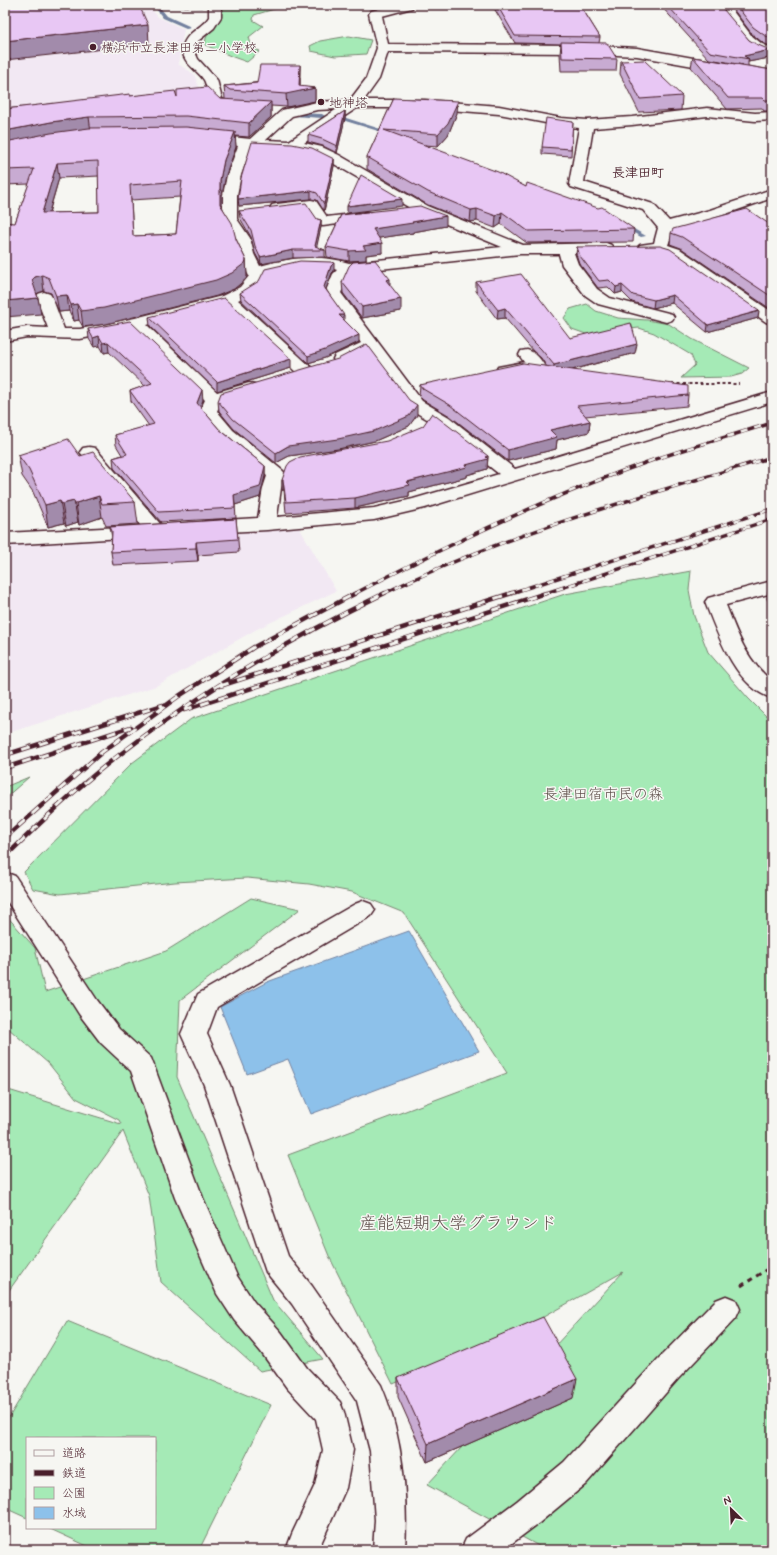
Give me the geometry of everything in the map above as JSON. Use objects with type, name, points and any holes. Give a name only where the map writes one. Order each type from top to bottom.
[{"type":"street","points":[[215,5],[215,17],[208,26],[199,33],[189,46],[189,50],[193,60],[210,80],[216,100],[226,109],[249,110]]},
{"type":"street","points":[[292,145],[354,104],[372,79],[383,48],[375,14],[408,5]]},
{"type":"street","points":[[715,5],[728,13],[747,38],[758,47],[772,53]]},
{"type":"street","points":[[383,48],[578,49],[636,52],[772,76]]},
{"type":"street","points":[[268,112],[287,113],[317,106],[354,104],[425,104],[484,109],[561,122],[587,124],[632,121],[707,112],[755,117],[772,116]]},
{"type":"street","points":[[245,212],[230,195],[234,175],[250,143],[287,113]]},
{"type":"street","points":[[587,124],[576,184],[648,207],[666,227]]},
{"type":"street","points":[[194,137],[250,143],[292,145],[317,150],[334,158],[422,209],[521,250]]},
{"type":"street","points":[[666,227],[715,213],[772,193]]},
{"type":"street","points":[[5,336],[27,332],[80,334],[136,323],[228,299],[246,290],[254,282],[257,276],[246,254],[242,238],[230,219],[245,212],[311,204],[323,222],[384,214]]},
{"type":"street","points":[[399,212],[422,209]]},
{"type":"street","points":[[660,247],[666,227]]},
{"type":"street","points":[[256,272],[300,262],[332,263],[348,268],[521,250],[660,247],[675,252],[772,318]]},
{"type":"street","points":[[565,249],[570,265],[591,292],[604,301],[666,317]]},
{"type":"street","points":[[348,268],[340,274],[333,293],[371,344],[412,389],[416,404],[425,418],[513,476]]},
{"type":"street","points":[[44,297],[58,333]]},
{"type":"street","points":[[228,299],[310,370],[371,344]]},
{"type":"street","points":[[136,323],[214,399]]},
{"type":"street","points":[[489,374],[536,364],[527,355]]},
{"type":"street","points":[[267,383],[214,399],[208,412],[227,434],[283,470],[272,488],[267,524]]},
{"type":"street","points":[[192,528],[267,524],[374,514],[418,504],[772,397]]},
{"type":"street","points":[[5,539],[162,530],[89,452]]},
{"type":"street","points":[[772,587],[715,602],[734,650],[757,680],[772,691]]},
{"type":"street","points":[[7,882],[88,1007],[110,1036],[142,1065],[189,1198],[227,1285],[244,1311],[271,1342],[297,1378],[329,1412],[338,1450],[330,1488],[302,1550]]},
{"type":"street","points":[[363,910],[207,1001],[194,1034],[217,1085],[276,1263],[302,1295],[370,1394],[385,1452],[391,1520],[388,1550]]},
{"type":"street","points":[[477,1550],[528,1512],[575,1473],[668,1369],[726,1309]]},
{"type":"path","points":[[671,384],[744,384]]},
{"type":"path","points":[[726,1309],[735,1289],[772,1266]]},
{"type":"shaded area","name":"横浜市立長津田第二小学校","points":[[5,5],[148,5],[158,17],[184,29],[178,64],[194,74],[203,97],[5,120]]},
{"type":"shaded area","points":[[299,527],[336,591],[257,629],[156,686],[5,734],[5,546]]},
{"type":"green space","points":[[222,5],[288,5],[254,15],[253,20],[263,26],[249,37],[252,48],[260,51],[247,62],[205,45],[206,38]]},
{"type":"green space","points":[[349,36],[371,40],[366,54],[335,56],[311,51],[310,46],[320,41]]},
{"type":"green space","points":[[587,304],[596,311],[618,318],[647,320],[669,324],[692,339],[749,368],[742,374],[731,377],[681,378],[695,365],[691,355],[654,333],[639,328],[586,334],[572,329],[564,318],[570,309]]},
{"type":"green space","points":[[691,571],[689,590],[694,616],[708,652],[748,698],[772,722],[772,1550],[546,1550],[427,1485],[623,1272],[515,1333],[393,1384],[329,1256],[288,1155],[507,1073],[404,913],[352,892],[309,884],[247,878],[175,882],[60,894],[33,889],[24,872],[132,763],[191,719],[565,594]]},
{"type":"green space","points":[[29,777],[5,798],[5,787]]},
{"type":"green space","points":[[251,898],[300,909],[180,1000],[177,1077],[273,1300],[323,1359],[260,1371],[161,1282],[149,1196],[123,1131],[5,1296],[5,1089],[121,1124],[119,1120],[76,1098],[49,1064],[8,1028],[5,1029],[5,914],[35,948],[45,992],[166,951]]},
{"type":"green space","points":[[67,1321],[271,1405],[199,1550],[96,1550],[50,1529],[156,1529],[156,1437],[26,1437],[26,1518],[5,1508],[5,1424]]},
{"type":"water","points":[[409,931],[479,1051],[311,1114],[288,1059],[247,1074],[220,1007],[267,982]]},
{"type":"building","points":[[5,5],[139,5],[148,25],[5,41]]},
{"type":"building","points":[[497,5],[580,5],[600,37],[515,36]]},
{"type":"building","points":[[667,5],[717,5],[724,10],[749,40],[770,50],[744,56],[749,59],[710,52]]},
{"type":"building","points":[[736,5],[772,5],[772,39],[753,27]]},
{"type":"building","points":[[561,42],[607,43],[617,59],[562,58]]},
{"type":"building","points":[[693,57],[772,70],[772,100],[765,100],[763,98],[728,98]]},
{"type":"building","points":[[644,60],[682,96],[640,99],[621,61]]},
{"type":"building","points":[[260,65],[300,65],[299,86],[315,88],[286,94],[230,90],[224,86],[257,83]]},
{"type":"building","points":[[207,87],[220,99],[271,102],[249,123],[186,116],[89,117],[51,122],[5,131],[5,109],[130,94],[130,96],[175,91],[177,97],[177,90]]},
{"type":"building","points":[[394,98],[458,101],[448,123],[438,134],[384,130],[498,172],[526,187],[527,183],[598,208],[602,207],[634,229],[528,231],[502,212],[496,216],[477,209],[471,210],[428,192],[367,157]]},
{"type":"building","points":[[345,111],[337,146],[322,139],[308,135]]},
{"type":"building","points":[[546,118],[573,122],[571,149],[542,147]]},
{"type":"building","points":[[186,127],[235,132],[224,160],[220,180],[220,204],[232,223],[236,239],[246,260],[245,263],[232,273],[216,280],[104,308],[81,311],[77,304],[71,305],[67,295],[56,296],[49,278],[42,275],[35,277],[32,280],[38,298],[5,301],[5,222],[15,223],[34,169],[5,170],[5,142],[51,133],[89,128]],"holes":[[[98,161],[99,212],[42,213],[57,163]],[[182,181],[176,234],[133,236],[130,185]]]},
{"type":"building","points":[[252,142],[292,144],[312,148],[334,159],[324,204],[317,193],[311,191],[238,199],[241,178]]},
{"type":"building","points":[[361,175],[402,199],[347,206]]},
{"type":"building","points":[[306,203],[317,219],[321,220],[315,246],[325,250],[293,250],[260,257],[255,246],[251,230],[239,211]]},
{"type":"building","points":[[420,206],[446,216],[373,229],[382,243],[363,246],[366,250],[349,251],[326,247],[341,215]]},
{"type":"building","points":[[747,209],[772,226],[772,297],[682,237],[671,233],[673,229]]},
{"type":"building","points":[[660,246],[670,249],[759,311],[708,325],[673,295],[654,300],[633,295],[622,285],[616,287],[609,280],[599,281],[580,256],[577,247]]},
{"type":"building","points":[[375,260],[390,279],[386,280],[401,299],[362,307],[342,282],[349,266],[353,262]]},
{"type":"building","points":[[300,261],[334,263],[331,266],[324,287],[344,315],[339,315],[359,335],[308,356],[240,293],[259,281],[265,269]]},
{"type":"building","points":[[521,274],[570,338],[631,323],[637,344],[554,365],[505,308],[498,310],[476,282]]},
{"type":"building","points":[[224,298],[291,359],[217,382],[149,317]]},
{"type":"building","points":[[130,321],[202,390],[197,403],[219,429],[265,466],[260,487],[234,495],[235,508],[159,512],[113,458],[127,454],[115,435],[154,424],[130,391],[152,383],[108,342],[103,343],[99,336],[93,338],[88,329]]},
{"type":"building","points":[[367,344],[409,400],[417,405],[409,416],[374,431],[338,439],[288,446],[276,453],[233,419],[218,401],[221,393],[338,359]]},
{"type":"building","points":[[523,363],[688,386],[688,395],[577,406],[590,421],[550,430],[557,437],[508,450],[450,405],[423,389],[420,385]]},
{"type":"building","points":[[432,413],[488,456],[486,457],[488,459],[466,465],[467,467],[407,482],[410,485],[355,498],[286,502],[282,480],[290,462],[300,457],[387,441],[423,426]]},
{"type":"building","points":[[68,439],[80,456],[93,452],[135,502],[102,504],[99,496],[76,503],[74,501],[62,504],[60,501],[45,505],[29,470],[18,455]]},
{"type":"building","points":[[236,519],[238,539],[196,542],[196,548],[111,552],[112,531],[110,527]]},
{"type":"building","points":[[543,1317],[577,1379],[428,1444],[398,1378]]},
{"type":"waterway","points":[[155,5],[165,17],[188,27]]},
{"type":"waterway","points":[[296,115],[322,116]]},
{"type":"waterway","points":[[341,118],[390,133]]},
{"type":"waterway","points":[[623,225],[643,236]]},
{"type":"railway","points":[[354,594],[465,538],[579,488],[656,459],[772,423]]},
{"type":"railway","points":[[383,594],[477,552],[526,534],[624,502],[772,457]]},
{"type":"railway","points":[[508,594],[772,509]]},
{"type":"railway","points":[[543,594],[772,519]]},
{"type":"railway","points":[[5,838],[102,752],[179,696],[254,647],[356,593]]},
{"type":"railway","points":[[5,857],[56,808],[96,773],[143,737],[209,691],[312,630],[385,593]]},
{"type":"railway","points":[[220,686],[512,593]]},
{"type":"railway","points":[[184,710],[546,593]]},
{"type":"railway","points":[[5,755],[163,705]]},
{"type":"railway","points":[[5,768],[131,727]]},
{"type":"place","name":"横浜市立長津田第二小学校","points":[[93,47]]},
{"type":"place","name":"地神塔","points":[[321,102]]},
{"type":"district","name":"長津田町","points":[[638,172]]},
{"type":"park label","name":"長津田宿市民の森","points":[[603,794]]},
{"type":"park label","name":"産能短期大学グラウンド","points":[[458,1223]]}]
